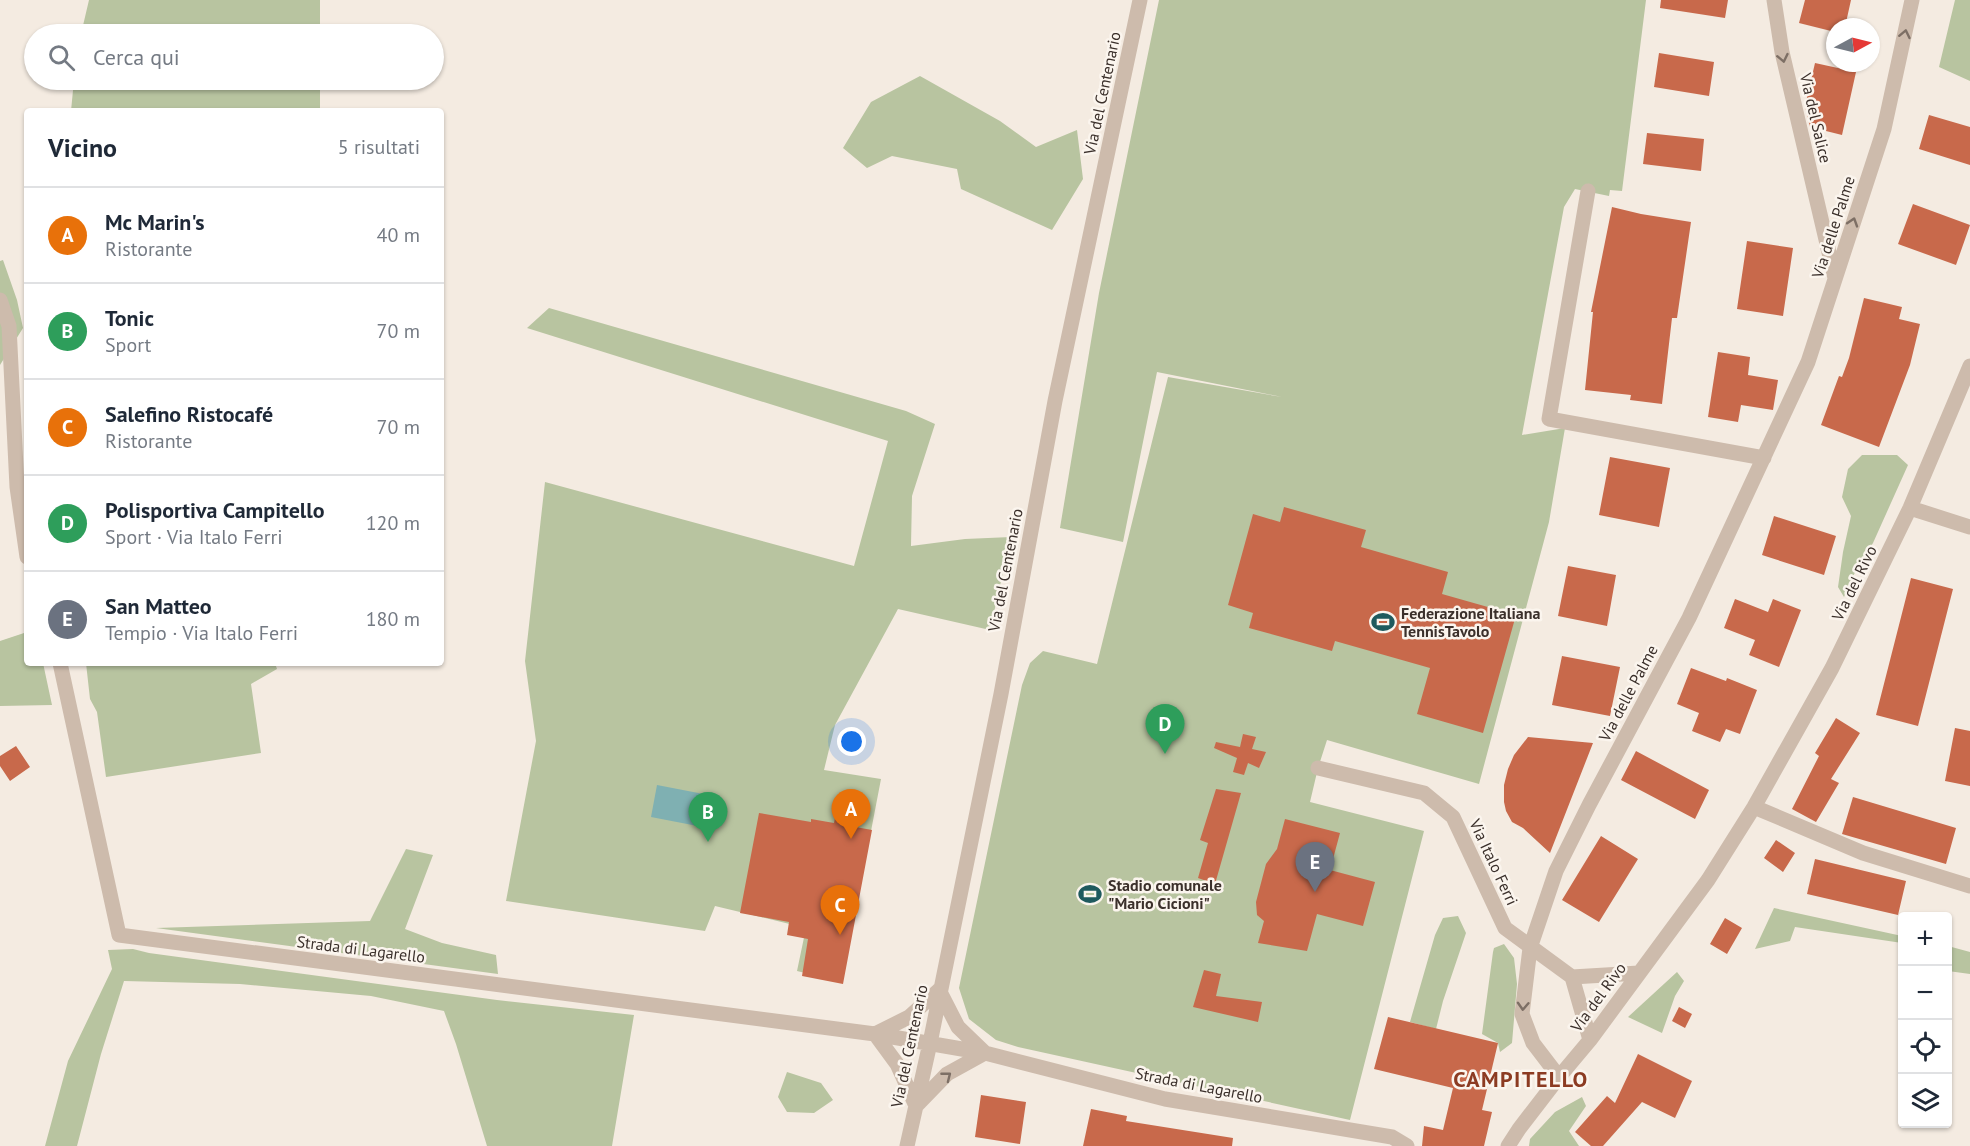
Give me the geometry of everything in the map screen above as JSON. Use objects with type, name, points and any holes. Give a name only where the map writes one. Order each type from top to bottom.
[{"type":"street","name":"Via del Centenario","points":[[907,1146],[1000,694],[1055,401],[1140,0]]},
{"type":"street","name":"Via del Salice","points":[[1774,0],[1782,52],[1835,278]]},
{"type":"street","name":"Via delle Palme","points":[[1559,1077],[1533,1043],[1522,1014],[1530,948],[1556,871],[1689,618],[1808,362],[1884,129],[1912,0]]},
{"type":"street","points":[[1588,191],[1550,419],[1764,458]]},
{"type":"street","points":[[0,300],[9,326],[5,346],[17,487],[24,535]]},
{"type":"street","name":"Via del Rivo","points":[[1508,1146],[1559,1077],[1590,1040],[1708,880],[1754,807],[1832,668],[1910,508],[1970,366]]},
{"type":"street","points":[[1910,508],[1970,527]]},
{"type":"street","name":"Strada di Lagarello","points":[[61,666],[118,935],[930,1043],[985,1053],[1165,1099],[1392,1137],[1407,1146]]},
{"type":"street","name":"Via Italo Ferri","points":[[1318,768],[1424,793],[1453,817],[1505,928],[1530,948]]},
{"type":"street","points":[[1754,807],[1863,853],[1970,886]]},
{"type":"street","points":[[1530,948],[1572,977],[1639,973]]},
{"type":"street","points":[[1572,977],[1590,1040]]},
{"type":"street","points":[[939,990],[909,1017],[875,1034],[897,1064],[916,1106],[947,1074],[985,1053]]},
{"type":"street","name":"Strada di Lagarello","points":[[939,990],[958,1027],[985,1053]]},
{"type":"green space","points":[[89,0],[320,0],[320,24],[83,24]]},
{"type":"green space","points":[[1159,0],[1646,0],[1622,191],[1610,190],[1609,196],[1575,189],[1564,207],[1522,435],[1565,428],[1549,522],[1479,784],[1327,740],[1318,768],[1310,802],[1424,831],[1350,1120],[1018,1047],[996,1040],[969,1019],[959,988],[1022,685],[1030,663],[1043,651],[1097,664],[1168,377],[1282,397],[1157,372],[1123,542],[1060,528],[1099,293]]},
{"type":"green space","points":[[1955,0],[1970,0],[1970,81],[1939,67]]},
{"type":"green space","points":[[920,76],[1000,121],[1036,147],[1077,130],[1083,179],[1052,230],[961,189],[957,169],[892,156],[867,168],[843,148],[871,102]]},
{"type":"green space","points":[[73,90],[320,90],[320,108],[71,108]]},
{"type":"green space","points":[[3,260],[17,300],[23,328],[0,365],[0,261]]},
{"type":"green space","points":[[549,308],[906,411],[935,424],[912,496],[911,546],[965,539],[1011,537],[990,630],[898,609],[835,725],[824,770],[881,779],[842,982],[797,971],[806,928],[715,906],[705,931],[506,901],[536,741],[525,661],[545,482],[854,566],[888,441],[527,328]]},
{"type":"green space","points":[[1862,455],[1897,455],[1908,465],[1873,543],[1856,570],[1844,597],[1838,587],[1851,516],[1842,497],[1848,469]]},
{"type":"green space","points":[[24,633],[24,666],[44,666],[52,705],[0,706],[0,641]]},
{"type":"green space","points":[[86,666],[276,666],[277,669],[251,684],[261,753],[106,777],[97,712],[90,699]]},
{"type":"green space","points":[[406,849],[433,855],[405,929],[442,943],[496,955],[498,974],[156,928],[370,921]]},
{"type":"green space","points":[[1774,908],[1898,935],[1898,942],[1795,927],[1790,941],[1755,949]]},
{"type":"green space","points":[[1458,916],[1466,933],[1436,1029],[1410,1022],[1435,935],[1443,918]]},
{"type":"green space","points":[[1504,944],[1514,958],[1517,984],[1512,1043],[1500,1052],[1498,1043],[1482,1034],[1493,952],[1494,948]]},
{"type":"green space","points":[[1952,947],[1970,952],[1970,974],[1952,972]]},
{"type":"green space","points":[[133,949],[497,1000],[634,1015],[612,1146],[487,1146],[444,1011],[371,996],[240,984],[124,981],[101,1054],[77,1146],[45,1146],[68,1061],[112,969],[108,950]]},
{"type":"green space","points":[[1677,972],[1684,981],[1675,996],[1662,1033],[1628,1017]]},
{"type":"green space","points":[[787,1072],[821,1083],[833,1100],[814,1113],[787,1112],[778,1097]]},
{"type":"green space","points":[[1582,1097],[1586,1106],[1569,1131],[1579,1146],[1529,1146],[1530,1139],[1555,1112]]},
{"type":"water","points":[[657,785],[719,797],[713,829],[651,817]]},
{"type":"building","points":[[1661,0],[1728,0],[1725,18],[1660,8]]},
{"type":"building","points":[[1805,0],[1851,0],[1847,18],[1826,18],[1826,30],[1799,23]]},
{"type":"building","points":[[1659,53],[1714,62],[1709,96],[1654,87]]},
{"type":"building","points":[[1815,63],[1826,65],[1826,72],[1856,72],[1842,135],[1810,127],[1805,106]]},
{"type":"building","points":[[1929,115],[1970,127],[1970,165],[1919,149]]},
{"type":"building","points":[[1647,133],[1704,139],[1701,171],[1643,164]]},
{"type":"building","points":[[1913,204],[1970,225],[1956,265],[1898,244]]},
{"type":"building","points":[[1612,207],[1691,222],[1677,318],[1672,318],[1662,404],[1630,400],[1631,395],[1585,390],[1593,312],[1591,312]]},
{"type":"building","points":[[1747,241],[1793,248],[1783,316],[1737,309]]},
{"type":"building","points":[[1864,298],[1902,307],[1899,319],[1920,324],[1910,365],[1879,447],[1821,425],[1839,376],[1842,377],[1849,358]]},
{"type":"building","points":[[1718,352],[1750,357],[1748,375],[1778,380],[1773,410],[1741,405],[1738,422],[1708,417]]},
{"type":"building","points":[[1610,457],[1670,468],[1659,527],[1599,515]]},
{"type":"building","name":"Federazione Italiana TennisTavolo","points":[[1284,507],[1366,530],[1361,547],[1448,572],[1442,594],[1516,615],[1483,733],[1417,714],[1430,668],[1335,641],[1332,651],[1249,628],[1253,613],[1228,605],[1253,514],[1280,522]]},
{"type":"building","points":[[1774,516],[1836,536],[1824,575],[1762,555]]},
{"type":"building","points":[[1568,566],[1616,575],[1607,626],[1558,616]]},
{"type":"building","points":[[1911,578],[1953,589],[1918,726],[1876,715]]},
{"type":"building","points":[[1735,599],[1768,612],[1773,599],[1801,610],[1779,667],[1749,655],[1755,640],[1724,628]]},
{"type":"building","points":[[1562,656],[1620,667],[1610,716],[1552,705]]},
{"type":"building","points":[[1691,668],[1726,681],[1727,678],[1757,690],[1740,734],[1726,729],[1720,742],[1692,731],[1699,713],[1677,704]]},
{"type":"building","points":[[1836,718],[1860,733],[1831,779],[1839,783],[1816,822],[1792,809],[1819,756],[1815,753]]},
{"type":"building","points":[[1955,728],[1970,731],[1970,786],[1945,781]]},
{"type":"building","points":[[1243,734],[1256,737],[1252,749],[1266,752],[1259,768],[1248,763],[1244,775],[1233,772],[1237,758],[1214,748],[1216,742],[1240,747]]},
{"type":"building","points":[[1528,737],[1593,743],[1550,853],[1523,828],[1512,822],[1504,802],[1504,785],[1508,769],[1514,755]]},
{"type":"building","points":[[16,746],[30,767],[10,781],[0,766],[0,756]]},
{"type":"building","points":[[1636,751],[1709,790],[1695,819],[1621,780]]},
{"type":"building","points":[[1216,789],[1241,793],[1215,884],[1198,878],[1208,843],[1200,840]]},
{"type":"building","points":[[1853,797],[1956,828],[1946,864],[1842,834]]},
{"type":"building","points":[[759,813],[811,822],[811,819],[834,823],[835,818],[851,820],[850,826],[872,830],[843,984],[802,976],[808,939],[787,935],[789,922],[740,913]]},
{"type":"building","points":[[1285,819],[1340,833],[1330,870],[1375,882],[1363,926],[1317,914],[1307,951],[1258,943],[1264,921],[1257,915],[1256,902],[1266,864],[1277,849]]},
{"type":"building","points":[[1601,836],[1638,859],[1599,922],[1562,900]]},
{"type":"building","points":[[1776,840],[1795,853],[1783,872],[1764,858]]},
{"type":"building","points":[[1815,859],[1906,881],[1898,915],[1807,894]]},
{"type":"building","points":[[1725,918],[1742,928],[1727,954],[1710,944]]},
{"type":"building","points":[[1204,970],[1221,974],[1216,996],[1262,1002],[1258,1022],[1193,1007]]},
{"type":"building","points":[[1679,1007],[1692,1014],[1685,1028],[1672,1021]]},
{"type":"building","points":[[1388,1017],[1498,1043],[1482,1110],[1492,1112],[1484,1146],[1422,1146],[1424,1126],[1443,1130],[1453,1088],[1374,1069]]},
{"type":"building","points":[[1638,1054],[1692,1081],[1675,1118],[1642,1102],[1603,1146],[1591,1146],[1575,1132],[1607,1096],[1615,1103]]},
{"type":"building","points":[[981,1095],[1026,1102],[1020,1144],[975,1137]]},
{"type":"building","points":[[1091,1109],[1127,1116],[1126,1121],[1233,1138],[1232,1146],[1083,1146]]},
{"type":"place","name":"Federazione Italiana TennisTavolo","points":[[1383,622]]},
{"type":"place","name":"Polisportiva Campitello","points":[[1165,754]]},
{"type":"place","name":"Mc Marin's","points":[[851,839]]},
{"type":"place","name":"Tonic","points":[[708,842]]},
{"type":"place","name":"San Matteo","points":[[1315,892]]},
{"type":"place","name":"Stadio comunale \"Mario Cicioni\"","points":[[1090,894]]},
{"type":"place","name":"Salefino Ristocafé","points":[[840,935]]},
{"type":"district","name":"CAMPITELLO","points":[[1521,1079]]}]
